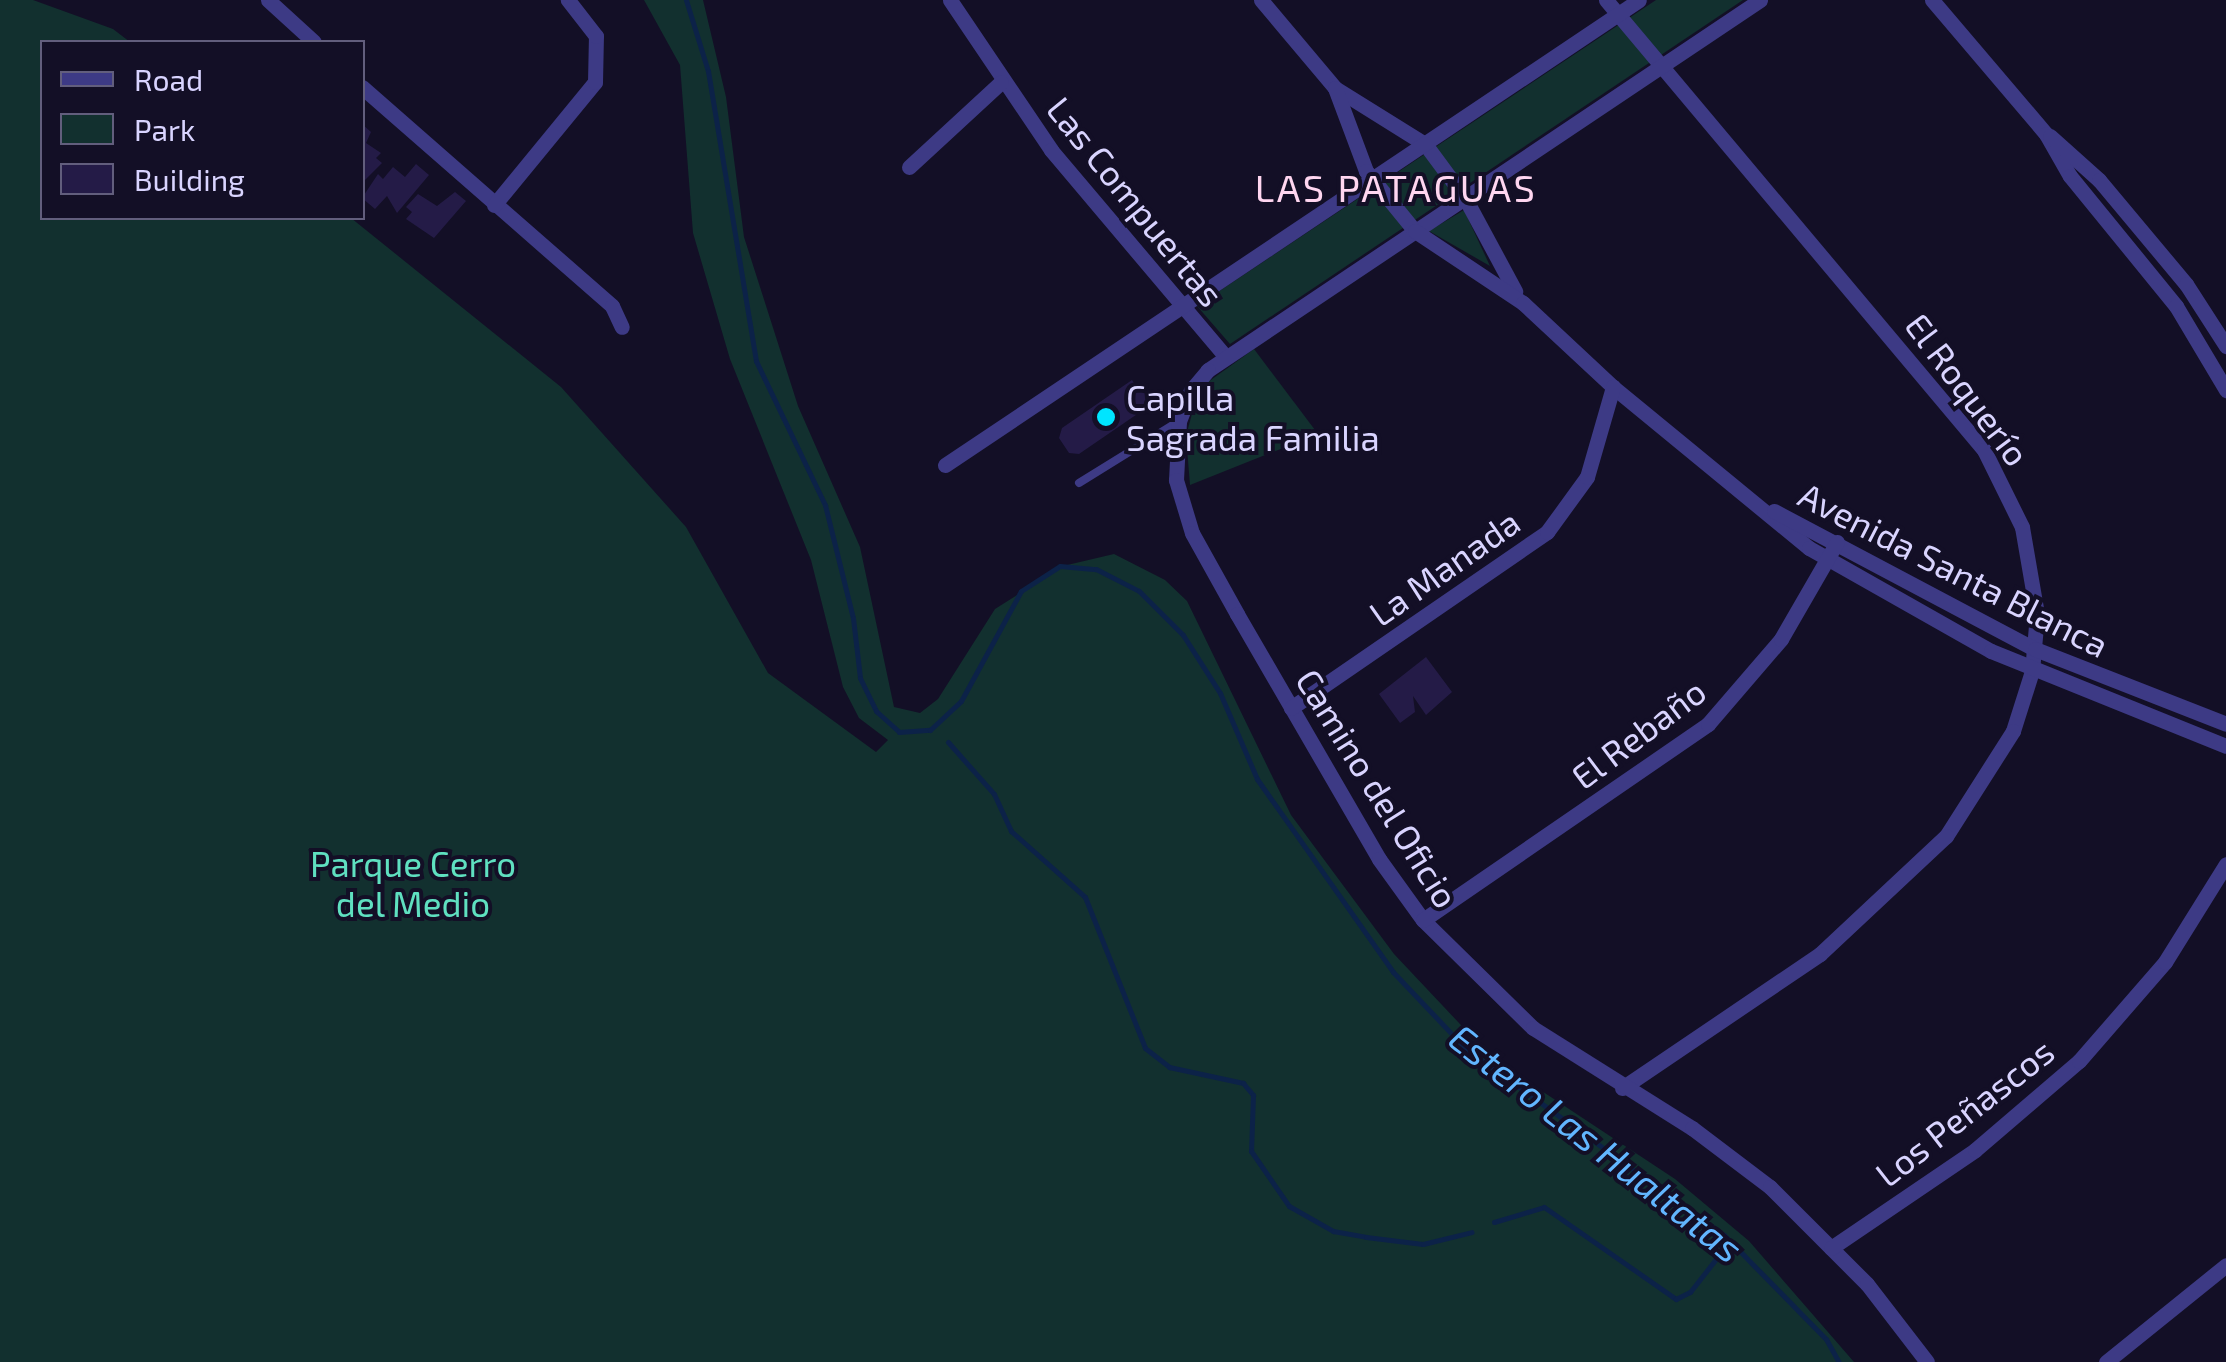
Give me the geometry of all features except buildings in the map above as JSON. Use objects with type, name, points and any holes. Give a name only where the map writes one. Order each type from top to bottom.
[{"type":"street","points":[[268,0],[312,40]]},
{"type":"street","points":[[494,204],[595,82],[596,36],[568,0]]},
{"type":"street","name":"Las Compuertas","points":[[950,0],[1001,82],[1226,357]]},
{"type":"street","name":"Avenida Santa Blanca","points":[[1261,0],[1334,88],[1372,179],[1415,231],[1523,303],[1613,388],[1827,560],[2032,670],[2226,746]]},
{"type":"street","name":"El Roquerío","points":[[1606,0],[1984,450],[2013,502],[2028,548],[2035,649],[2032,670],[1991,775],[1900,886],[1820,954],[1622,1088]]},
{"type":"street","points":[[945,466],[1640,0]]},
{"type":"street","name":"Camino del Oficio","points":[[1760,0],[1226,357],[1190,390],[1178,421],[1174,462],[1185,516],[1291,708],[1423,920],[1509,1008],[1622,1088],[1726,1151],[1832,1248],[1927,1362]]},
{"type":"street","points":[[1932,0],[2046,134],[2099,180],[2186,284],[2226,346]]},
{"type":"street","name":"Las Compuertas","points":[[909,166],[1001,82]]},
{"type":"street","name":"Avenida Santa Blanca","points":[[1334,88],[1425,144],[1465,198],[1523,303]]},
{"type":"street","points":[[365,90],[612,306],[622,327]]},
{"type":"street","points":[[2046,134],[2070,176],[2176,306],[2226,390]]},
{"type":"street","name":"La Manada","points":[[1291,708],[1547,532],[1587,477],[1613,388]]},
{"type":"street","name":"Avenida Santa Blanca","points":[[1767,508],[2035,649],[2226,724]]},
{"type":"street","name":"El Rebaño","points":[[1423,920],[1708,724],[1772,651],[1837,542]]},
{"type":"street","name":"Los Peñascos","points":[[1832,1248],[1975,1150],[2079,1061],[2165,962],[2226,864]]},
{"type":"street","points":[[2106,1362],[2226,1265]]},
{"type":"lane","points":[[1079,483],[1178,421]]},
{"type":"green space","name":"Parque Cerro del Medio","points":[[0,0],[33,0],[113,29],[127,40],[40,40],[40,220],[353,220],[561,387],[686,527],[768,673],[876,752],[888,740],[859,718],[843,687],[811,560],[730,359],[693,233],[680,65],[644,0],[703,0],[726,97],[744,237],[798,406],[860,547],[894,707],[920,713],[938,699],[995,609],[1063,566],[1114,554],[1165,580],[1187,601],[1291,815],[1394,954],[1492,1058],[1675,1179],[1749,1241],[1854,1362],[0,1362]]},
{"type":"green space","name":"LAS PATAGUAS","points":[[1656,0],[1743,0],[1230,344],[1197,306]]},
{"type":"green space","points":[[1464,210],[1490,266],[1429,231]]},
{"type":"green space","points":[[1254,349],[1318,434],[1190,485],[1186,436],[1193,410],[1208,382]]},
{"type":"waterway","name":"Estero Las Hualtatas","points":[[686,0],[708,71],[756,361],[825,505],[853,618],[860,678],[876,711],[899,732],[930,730],[961,701],[1021,591],[1060,566],[1096,569],[1139,591],[1183,635],[1220,693],[1257,779],[1393,972],[1466,1049],[1724,1235],[1826,1339],[1839,1362]]},
{"type":"waterway","points":[[948,742],[994,794],[1011,831],[1085,897],[1145,1048],[1169,1067],[1243,1083],[1253,1095],[1251,1151],[1289,1206],[1333,1231],[1366,1237],[1423,1244],[1472,1232]]},
{"type":"waterway","points":[[1494,1222],[1544,1207],[1676,1299],[1690,1292],[1730,1241]]},
{"type":"place","name":"Capilla Sagrada Familia","points":[[1106,417]]},
{"type":"district","name":"LAS PATAGUAS","points":[[1396,188]]}]
